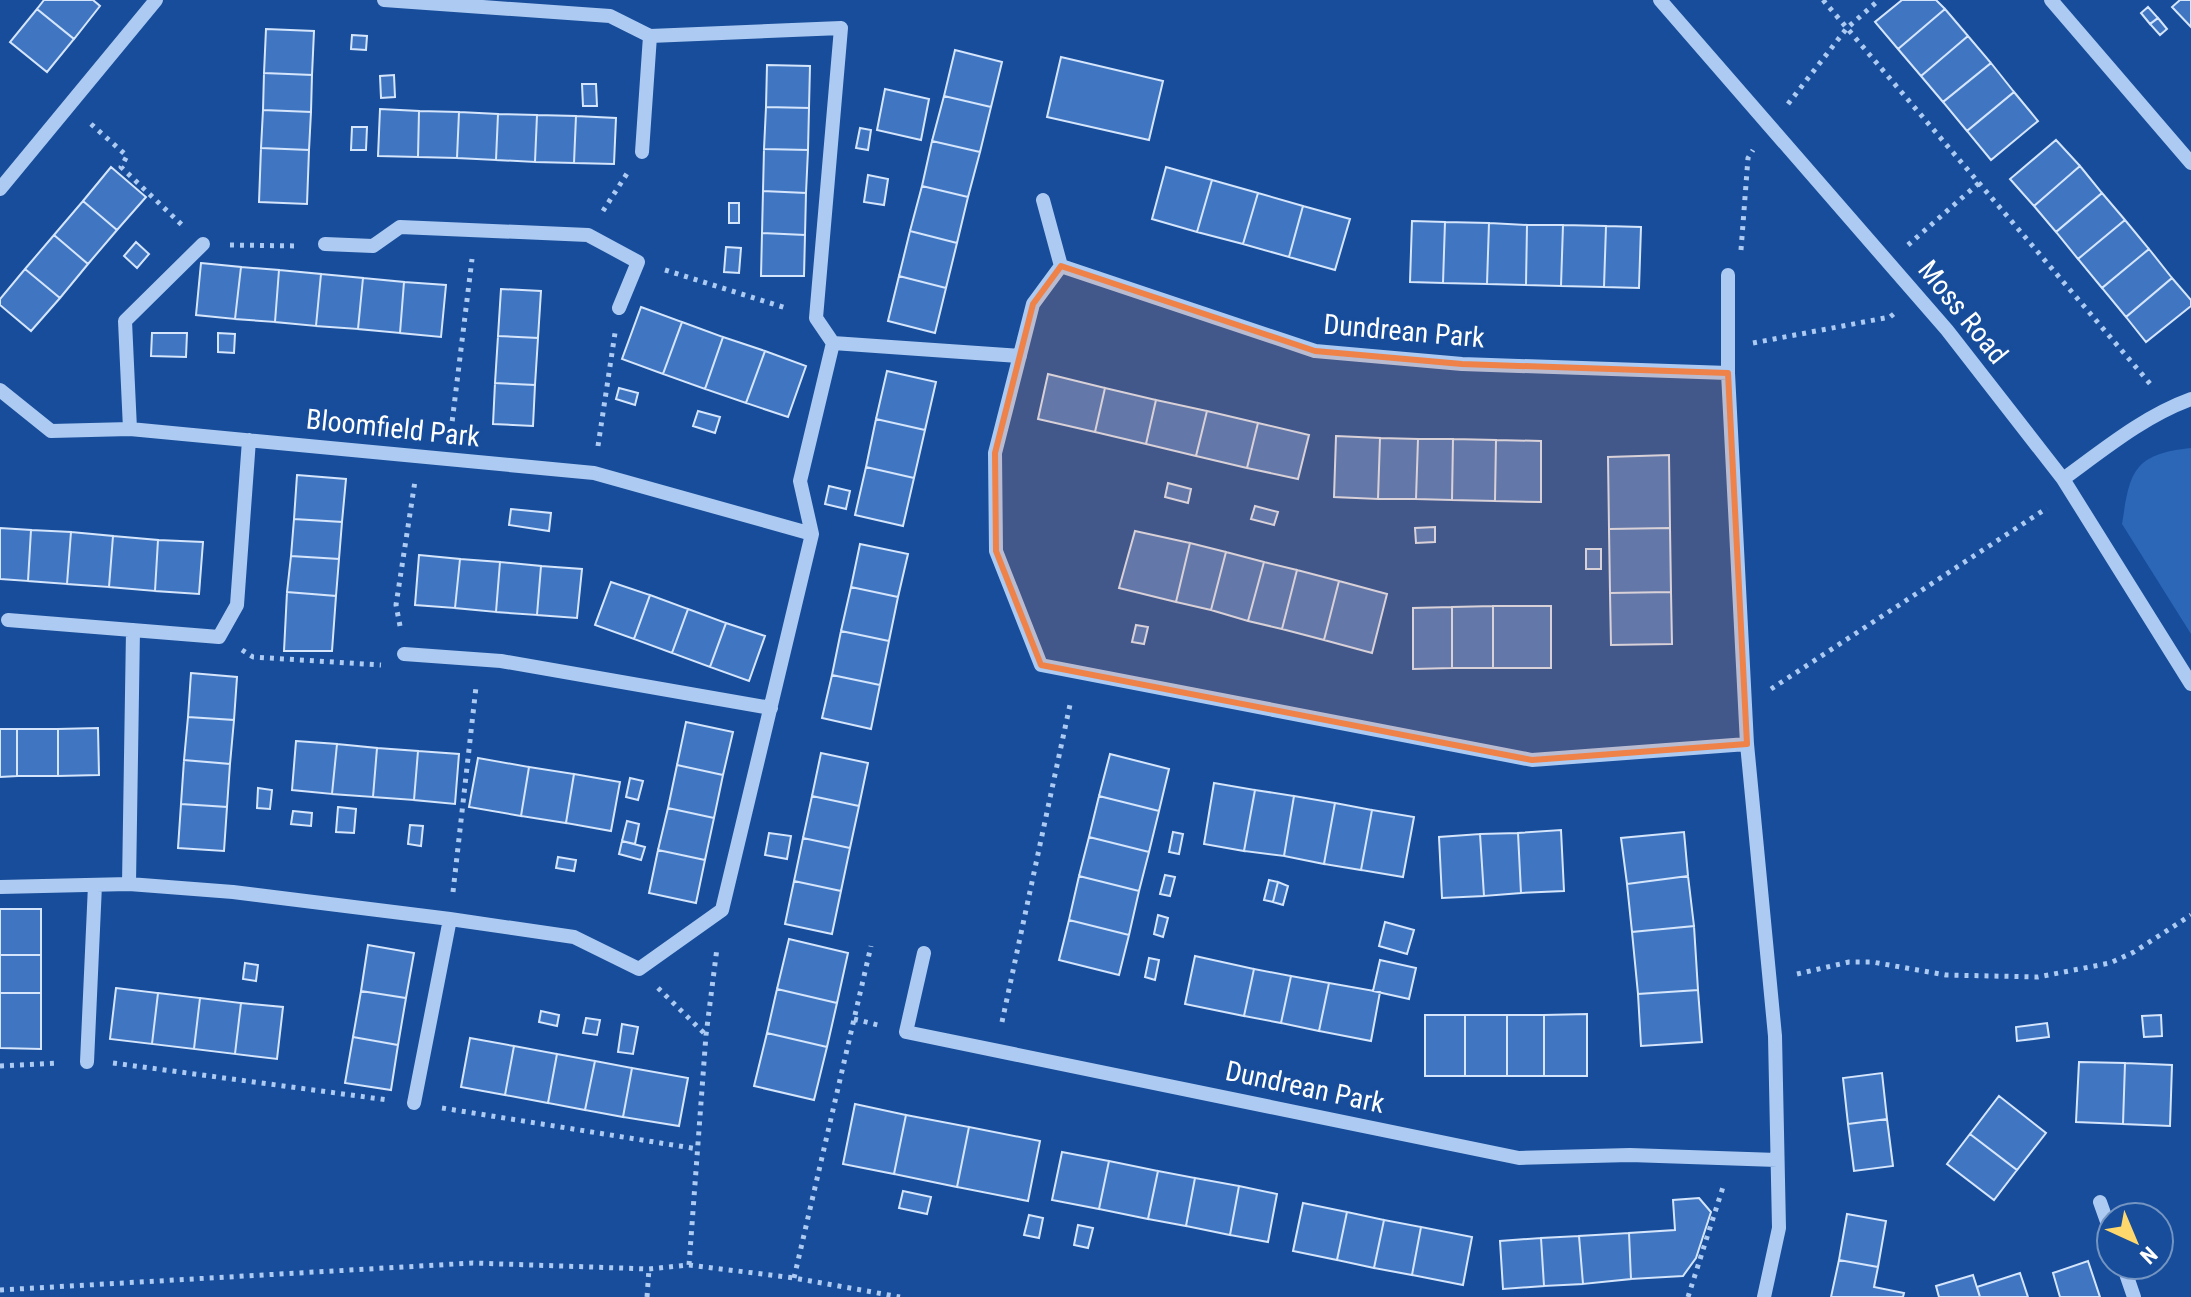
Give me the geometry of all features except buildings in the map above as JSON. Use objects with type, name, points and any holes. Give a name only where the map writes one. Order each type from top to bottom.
[{"type":"street","points":[[0,189],[156,0]]},
{"type":"street","points":[[0,887],[129,884],[233,892],[450,919],[574,937],[639,969],[722,910],[812,534],[800,481],[833,343],[816,318],[841,28],[650,36],[610,16],[384,0]]},
{"type":"street","name":"Moss Road","points":[[1660,0],[1917,295],[2067,486],[2191,684]]},
{"type":"street","points":[[2051,0],[2191,163]]},
{"type":"street","points":[[642,152],[650,36]]},
{"type":"street","points":[[1043,200],[1061,266],[1033,304],[995,453],[996,551],[1041,665],[1532,760],[1747,744]]},
{"type":"street","points":[[325,244],[373,246],[400,227],[588,235],[638,262],[619,308]]},
{"type":"street","points":[[130,429],[125,321],[203,244]]},
{"type":"street","name":"Dundrean Park","points":[[1061,266],[1315,351],[1462,364],[1728,373]]},
{"type":"street","points":[[1728,275],[1728,373],[1747,744],[1775,1036],[1779,1228],[1764,1297]]},
{"type":"street","points":[[833,343],[1020,356]]},
{"type":"street","name":"Bloomfield Park","points":[[0,390],[51,431],[130,429],[594,473],[787,530],[812,534]]},
{"type":"street","points":[[2067,486],[2171,407],[2191,399]]},
{"type":"street","points":[[8,620],[219,637],[237,605],[249,440]]},
{"type":"street","points":[[129,884],[133,630]]},
{"type":"street","points":[[404,654],[480,659],[771,708]]},
{"type":"street","points":[[87,1062],[95,885]]},
{"type":"street","points":[[414,1103],[450,919]]},
{"type":"street","name":"Dundrean Park","points":[[924,953],[906,1032],[1519,1158],[1630,1155],[1777,1160]]},
{"type":"path","points":[[1823,0],[2171,407]]},
{"type":"path","points":[[1728,275],[1740,273],[1748,158],[1847,28],[1879,0]]},
{"type":"path","points":[[70,104],[127,156],[121,167],[203,244],[287,247],[325,244]]},
{"type":"path","points":[[588,235],[642,152]]},
{"type":"path","points":[[1888,262],[1979,183]]},
{"type":"path","points":[[447,459],[476,230]]},
{"type":"path","points":[[638,262],[816,318]]},
{"type":"path","points":[[1728,342],[1760,343],[1890,317],[1917,295]]},
{"type":"path","points":[[594,473],[619,308]]},
{"type":"path","points":[[219,637],[253,657],[378,667],[404,654],[396,605],[419,457]]},
{"type":"path","points":[[1745,706],[2067,486]]},
{"type":"path","points":[[450,919],[480,659]]},
{"type":"path","points":[[996,1049],[1077,671]]},
{"type":"path","points":[[689,1265],[706,1035],[722,910]]},
{"type":"path","points":[[1769,979],[1860,962],[1911,966],[1946,975],[2038,977],[2110,963],[2134,952],[2191,915]]},
{"type":"path","points":[[794,1278],[871,946]]},
{"type":"path","points":[[639,969],[706,1035]]},
{"type":"path","points":[[0,1066],[87,1062],[414,1103],[698,1149]]},
{"type":"path","points":[[1688,1297],[1729,1159]]},
{"type":"path","points":[[0,1290],[473,1263],[649,1269],[689,1265],[794,1278],[900,1297]]},
{"type":"path","points":[[647,1297],[649,1269]]},
{"type":"highlighted area","points":[[1061,266],[1315,351],[1462,364],[1728,373],[1747,744],[1532,760],[1041,665],[996,551],[995,453],[1033,304]]},
{"type":"shaded area","points":[[2191,448],[2191,634],[2122,524],[2128,491],[2137,469],[2156,455]]}]
